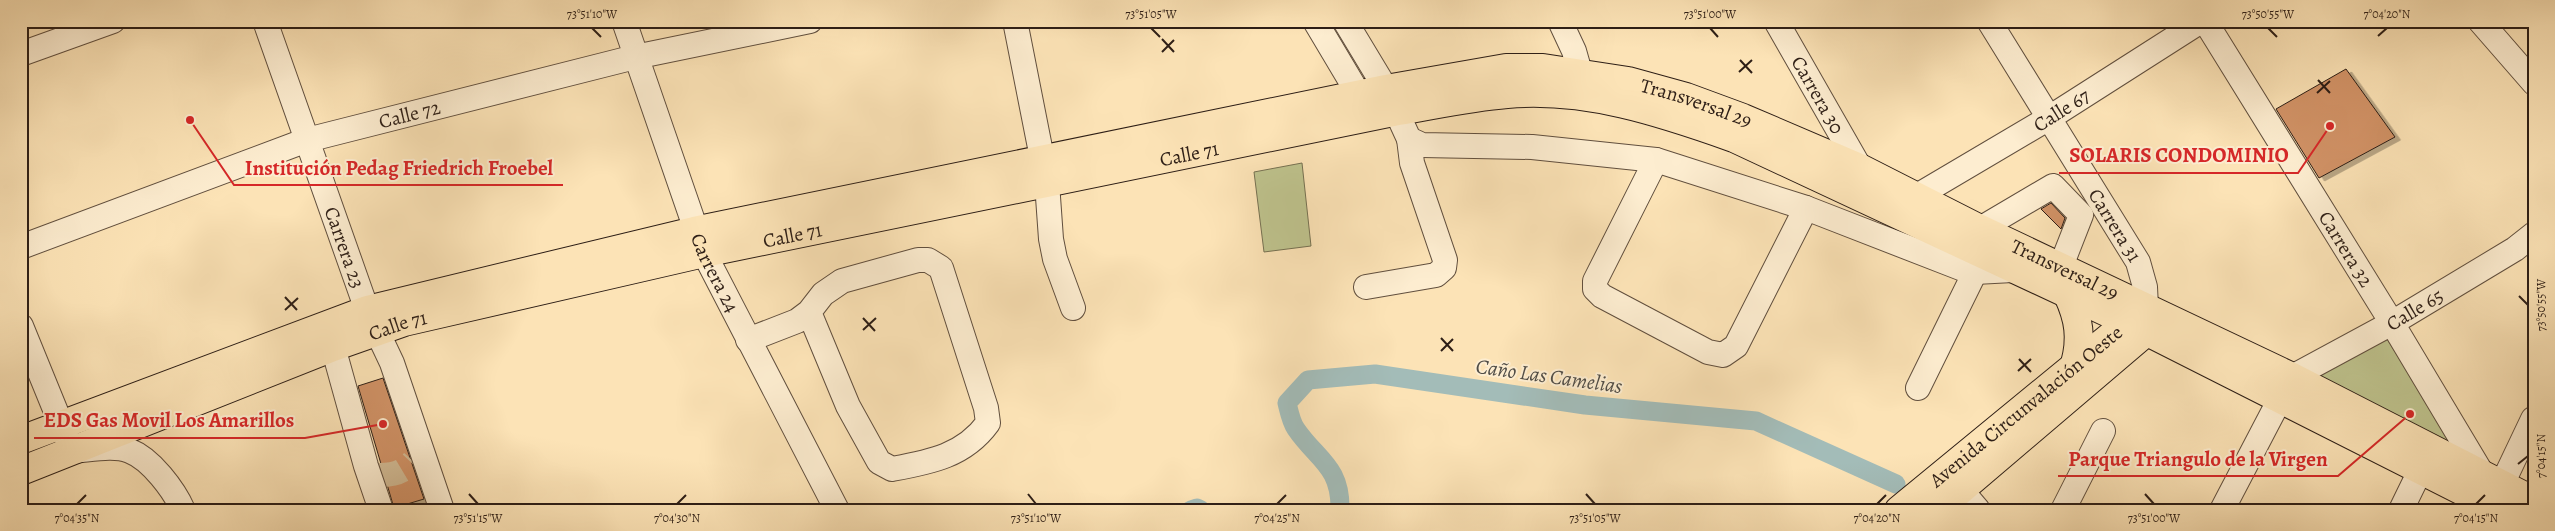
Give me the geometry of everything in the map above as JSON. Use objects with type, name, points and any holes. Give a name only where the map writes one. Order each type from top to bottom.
[{"type":"main road","name":"Transversal 29","points":[[1584,85],[1628,81],[1686,97],[1743,118],[1860,168],[1917,196],[1980,229],[2061,283]]},
{"type":"main road","name":"Calle 71","points":[[21,440],[60,425],[373,321],[404,322],[699,242],[1379,103],[1508,94],[1546,94],[1584,85]]},
{"type":"main road","name":"Transversal 29","points":[[1584,85],[1623,104],[1679,118],[1734,138],[1860,195],[2013,270],[2061,283],[2146,319],[2494,494]]},
{"type":"main road","points":[[2061,283],[2076,316],[2080,337],[2075,364]]},
{"type":"main road","name":"Avenida Circunvalación Oeste","points":[[1900,510],[2075,364],[2146,319]]},
{"type":"main road","name":"Avenida Circunvalación Oeste","points":[[1937,510],[1970,500],[2146,319]]},
{"type":"main road","name":"Calle 71","points":[[21,471],[333,347],[373,321]]},
{"type":"main road","name":"Transversal 29","points":[[2286,388],[2420,471],[2494,494],[2534,501]]},
{"type":"street","points":[[21,54],[112,21]]},
{"type":"street","name":"Carrera 23","points":[[265,21],[373,321],[435,506]]},
{"type":"street","name":"Carrera 24","points":[[624,21],[699,242],[837,510]]},
{"type":"street","name":"Calle 72","points":[[21,247],[307,140],[635,56],[810,21]]},
{"type":"street","points":[[1015,21],[1045,171],[1051,238],[1055,259],[1073,308]]},
{"type":"street","points":[[1315,21],[1409,139],[1412,163],[1445,260],[1444,268],[1436,275],[1366,287]]},
{"type":"street","points":[[1345,21],[1379,103]]},
{"type":"street","points":[[1560,21],[1584,85]]},
{"type":"street","name":"Carrera 30","points":[[1776,21],[1860,168]]},
{"type":"street","name":"Carrera 31","points":[[1989,21],[2138,262],[2145,287],[2146,319]]},
{"type":"street","name":"Calle 67","points":[[1917,196],[2048,118],[2201,21]]},
{"type":"street","name":"Carrera 32","points":[[2205,21],[2392,322],[2494,494]]},
{"type":"street","points":[[2480,21],[2534,83]]},
{"type":"street","points":[[1409,139],[1422,146],[1532,147],[1656,160],[1806,208],[1963,269],[1975,272],[2013,270]]},
{"type":"street","points":[[1656,160],[1606,257],[1595,281],[1596,289],[1602,296],[1708,352],[1722,355],[1736,346],[1806,208]]},
{"type":"street","points":[[1980,229],[2053,186],[2081,215],[2061,283]]},
{"type":"street","name":"Calle 65","points":[[2286,388],[2515,249],[2534,234]]},
{"type":"street","points":[[748,340],[797,321],[809,312],[823,294],[842,281],[918,260],[934,263],[941,268],[986,408],[988,423],[979,435],[957,452],[892,469],[879,462],[848,406],[809,312]]},
{"type":"street","points":[[1918,388],[1975,272]]},
{"type":"street","points":[[21,326],[72,451],[129,450],[140,457],[164,480],[176,495],[183,510]]},
{"type":"street","points":[[333,347],[373,471],[381,510]]},
{"type":"street","points":[[2222,510],[2286,388]]},
{"type":"street","points":[[2494,494],[2533,419]]},
{"type":"street","points":[[2063,510],[2103,431]]},
{"type":"street","points":[[2401,510],[2420,471]]},
{"type":"green space","points":[[1302,163],[1311,246],[1264,252],[1254,172]]},
{"type":"green space","points":[[2387,339],[2458,452],[2312,376]]},
{"type":"building","points":[[2346,69],[2395,137],[2319,178],[2276,109]]},
{"type":"building","points":[[2051,203],[2065,218],[2061,229],[2041,209]]},
{"type":"building","points":[[383,378],[424,499],[394,508],[358,386]]},
{"type":"waterway","name":"Caño Las Camelias","points":[[1340,510],[1339,495],[1332,473],[1296,429],[1291,420],[1287,403],[1308,380],[1375,374],[1585,405],[1756,421],[1896,484]]},
{"type":"waterway","name":"Caño Las Camelias","points":[[1191,510],[1197,508],[1201,510]]},
{"type":"tunnel","points":[[379,475],[398,472],[413,461]]},
{"type":"place","name":"Institución Pedag Friedrich Froebel","points":[[190,120]]},
{"type":"place","name":"SOLARIS CONDOMINIO","points":[[2330,126]]},
{"type":"place","name":"Parque Triangulo de la Virgen","points":[[2410,414]]},
{"type":"place","name":"EDS Gas Movil Los Amarillos","points":[[383,424]]}]
